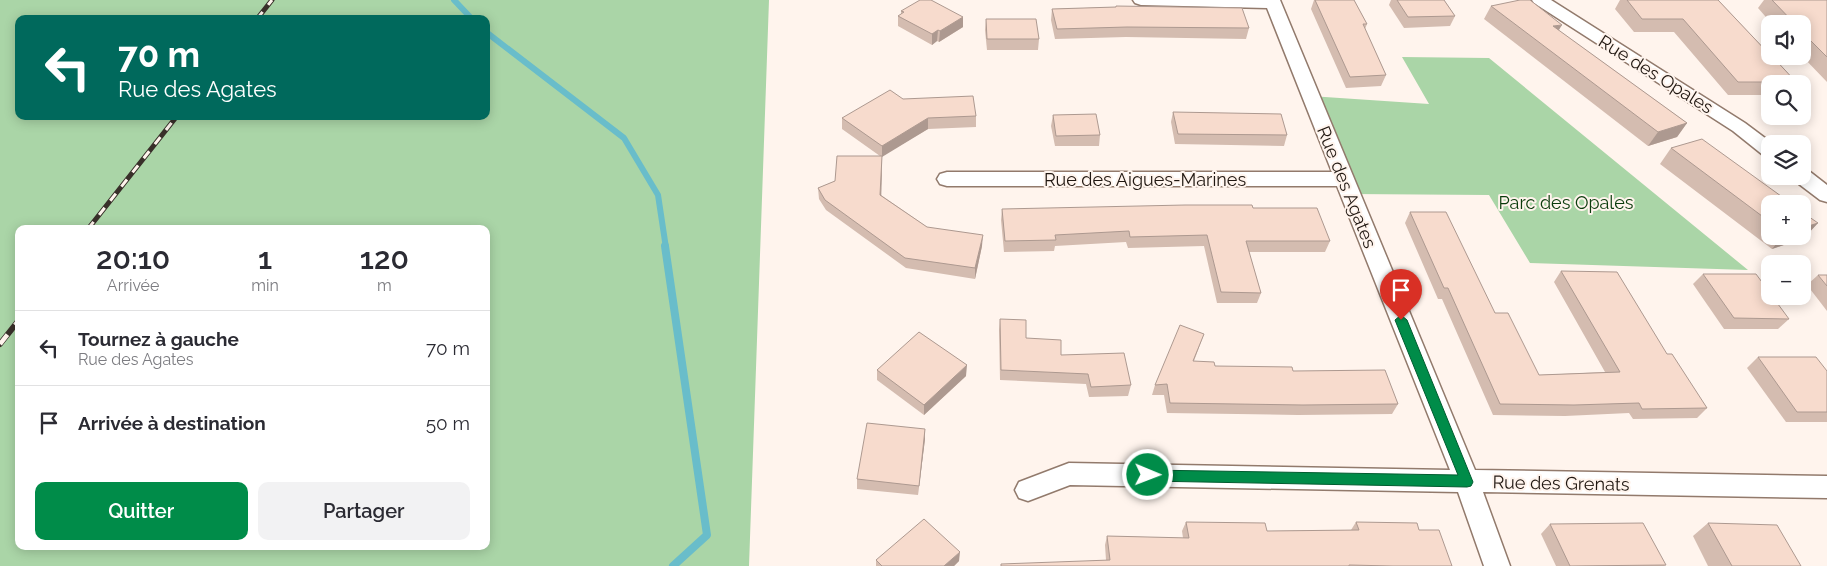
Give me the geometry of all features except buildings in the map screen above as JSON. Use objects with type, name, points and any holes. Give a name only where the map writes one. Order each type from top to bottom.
[{"type":"street","points":[[1141,0],[1272,2]]},
{"type":"street","name":"Rue des Opales","points":[[1540,0],[1739,127],[1761,144]]},
{"type":"street","name":"Rue des Agates","points":[[1272,2],[1467,482],[1497,566]]},
{"type":"street","name":"Rue des Aigues-Marines","points":[[947,179],[1344,179]]},
{"type":"street","points":[[1811,183],[1827,195]]},
{"type":"street","name":"Rue des Grenats","points":[[1028,490],[1069,474],[1827,487]]},
{"type":"green space","points":[[0,0],[769,0],[749,566],[0,566]]},
{"type":"green space","name":"Parc des Opales","points":[[1402,57],[1489,58],[1748,270],[1530,263],[1489,195],[1350,194],[1310,96],[1429,104]]},
{"type":"waterway","points":[[454,0],[468,15]]},
{"type":"waterway","points":[[490,35],[624,138],[658,195],[666,248]]},
{"type":"waterway","points":[[665,246],[707,535],[673,566]]},
{"type":"railway","points":[[260,15],[272,0]]},
{"type":"railway","points":[[91,225],[174,120]]},
{"type":"railway","points":[[0,344],[15,325]]},
{"type":"route","points":[[1148,475],[1467,482],[1401,320]]}]
